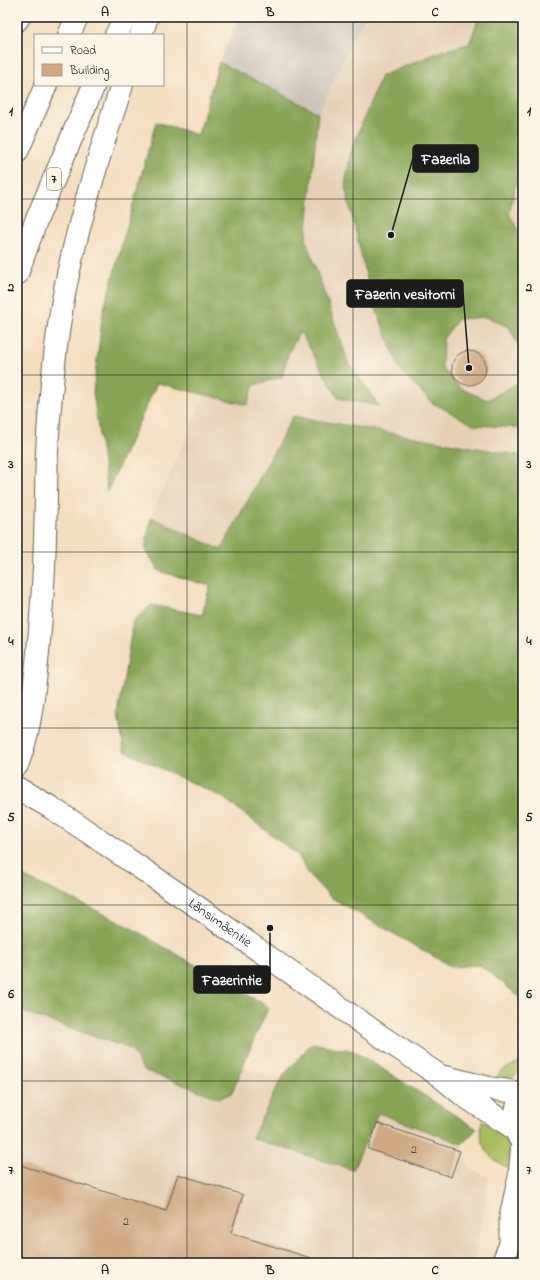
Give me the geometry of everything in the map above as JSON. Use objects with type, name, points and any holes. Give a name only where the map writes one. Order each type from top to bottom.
[{"type":"main road","points":[[69,34],[77,17]]},
{"type":"main road","points":[[116,34],[124,17]]},
{"type":"main road","points":[[140,34],[147,17]]},
{"type":"main road","points":[[17,152],[46,86]]},
{"type":"main road","name":"7","points":[[17,274],[36,222],[94,86]]},
{"type":"main road","points":[[17,765],[23,751],[29,728],[40,633],[49,436],[54,368],[65,290],[79,227],[99,155],[122,86]]},
{"type":"main road","name":"Länsimäentie","points":[[17,788],[69,819],[190,901],[382,1037],[440,1076],[520,1138]]},
{"type":"main road","name":"Länsimäentie","points":[[440,1076],[489,1088],[523,1094],[518,1103],[514,1116],[520,1138]]},
{"type":"street","points":[[510,1242],[510,1216],[519,1177],[520,1138]]},
{"type":"street","points":[[502,1263],[510,1242],[523,1216]]},
{"type":"shaded area","points":[[240,17],[365,17],[318,113],[219,62]]},
{"type":"shaded area","points":[[365,17],[523,17],[523,457],[293,416],[221,551],[151,517],[228,341],[223,310]]},
{"type":"shaded area","points":[[17,998],[251,1070],[378,1113],[462,1144],[469,1168],[489,1177],[474,1263],[17,1263]]},
{"type":"green space","points":[[479,17],[523,17],[523,163],[519,171],[509,214],[523,238],[523,349],[520,348],[509,327],[486,317],[458,319],[443,339],[442,368],[460,388],[487,400],[518,383],[523,384],[523,428],[474,425],[431,402],[400,370],[371,296],[345,186],[351,151],[381,76],[442,51],[469,44]]},
{"type":"green space","points":[[219,62],[318,113],[306,240],[348,362],[379,406],[338,398],[300,331],[288,354],[282,377],[254,385],[247,405],[157,383],[107,492],[93,392],[103,312],[156,122],[198,135]]},
{"type":"green space","points":[[293,416],[523,456],[523,682],[521,698],[523,701],[523,1000],[479,965],[452,967],[330,897],[309,875],[298,855],[222,797],[124,751],[118,715],[133,621],[152,605],[202,615],[210,586],[159,571],[145,549],[151,517],[221,550]]},
{"type":"green space","points":[[20,875],[119,921],[269,1007],[256,1034],[232,1093],[219,1098],[143,1070],[131,1049],[17,1010],[17,877]]},
{"type":"green space","points":[[312,1043],[354,1051],[477,1129],[462,1144],[378,1113],[353,1170],[252,1138],[282,1077]]},
{"type":"green space","points":[[523,1060],[523,1071],[514,1076],[496,1079],[500,1072]]},
{"type":"green space","points":[[482,1121],[497,1130],[505,1139],[509,1150],[508,1168],[495,1160],[486,1150],[481,1137]]},
{"type":"building","points":[[466,351],[472,351],[481,356],[485,362],[485,374],[481,380],[472,385],[466,385],[457,380],[452,371],[452,365],[457,356]]},
{"type":"building","points":[[377,1123],[460,1151],[451,1177],[368,1149]]},
{"type":"building","points":[[17,1164],[166,1211],[178,1174],[243,1195],[231,1233],[317,1260],[317,1263],[17,1263]]},
{"type":"place","name":"Fazerila","points":[[391,235]]},
{"type":"place","name":"Fazerin vesitorni","points":[[469,368]]},
{"type":"place","name":"Fazerintie","points":[[270,928]]}]
